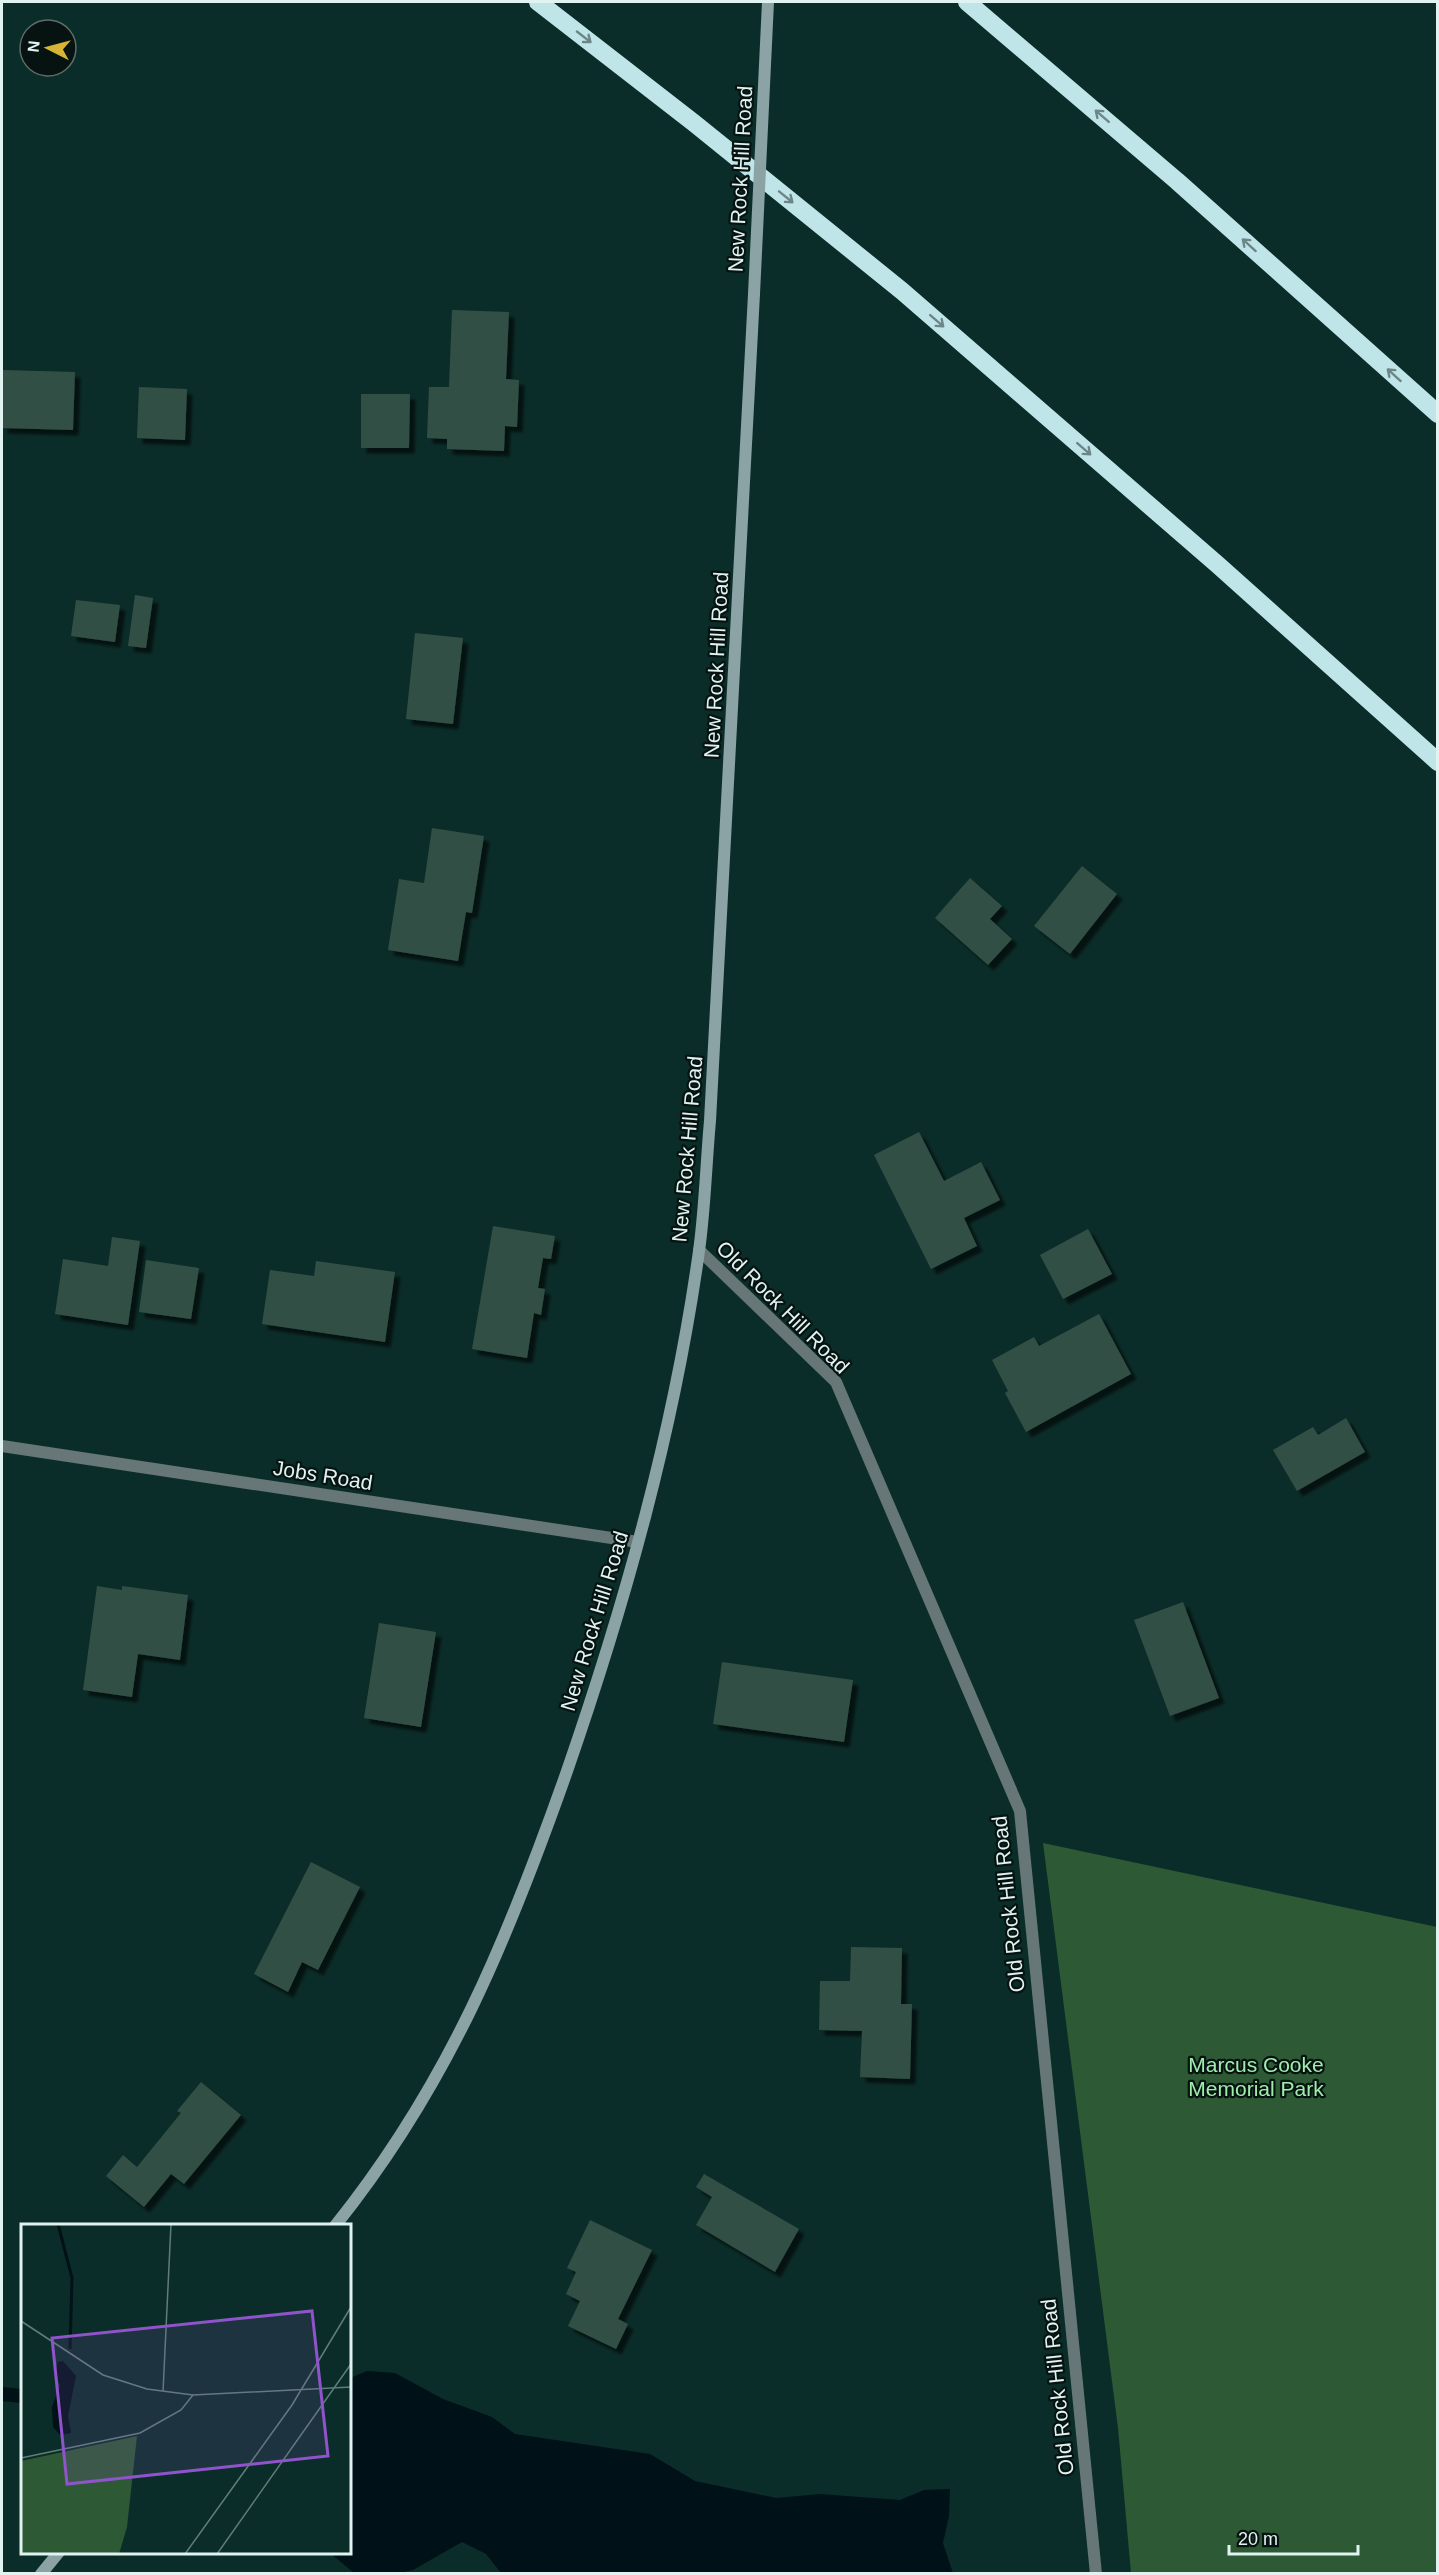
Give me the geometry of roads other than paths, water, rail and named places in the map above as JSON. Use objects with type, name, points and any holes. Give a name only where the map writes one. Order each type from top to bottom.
[{"type":"highway","points":[[538,2],[694,123],[902,291],[1209,557],[1437,762]]},
{"type":"highway","points":[[967,2],[1177,181],[1437,414]]},
{"type":"main road","name":"New Rock Hill Road","points":[[336,2224],[414,2116],[458,2039],[512,1923],[595,1691],[638,1542],[667,1427],[699,1250],[719,977],[768,2]]},
{"type":"main road","points":[[41,2574],[58,2554]]},
{"type":"street","name":"Old Rock Hill Road","points":[[699,1250],[836,1382],[1020,1811],[1096,2574]]},
{"type":"street","name":"Jobs Road","points":[[2,1446],[638,1542]]},
{"type":"waterway","points":[[2,2394],[21,2396]]},
{"type":"park label","name":"Marcus Cooke Memorial Park","points":[[1256,2076]]}]
